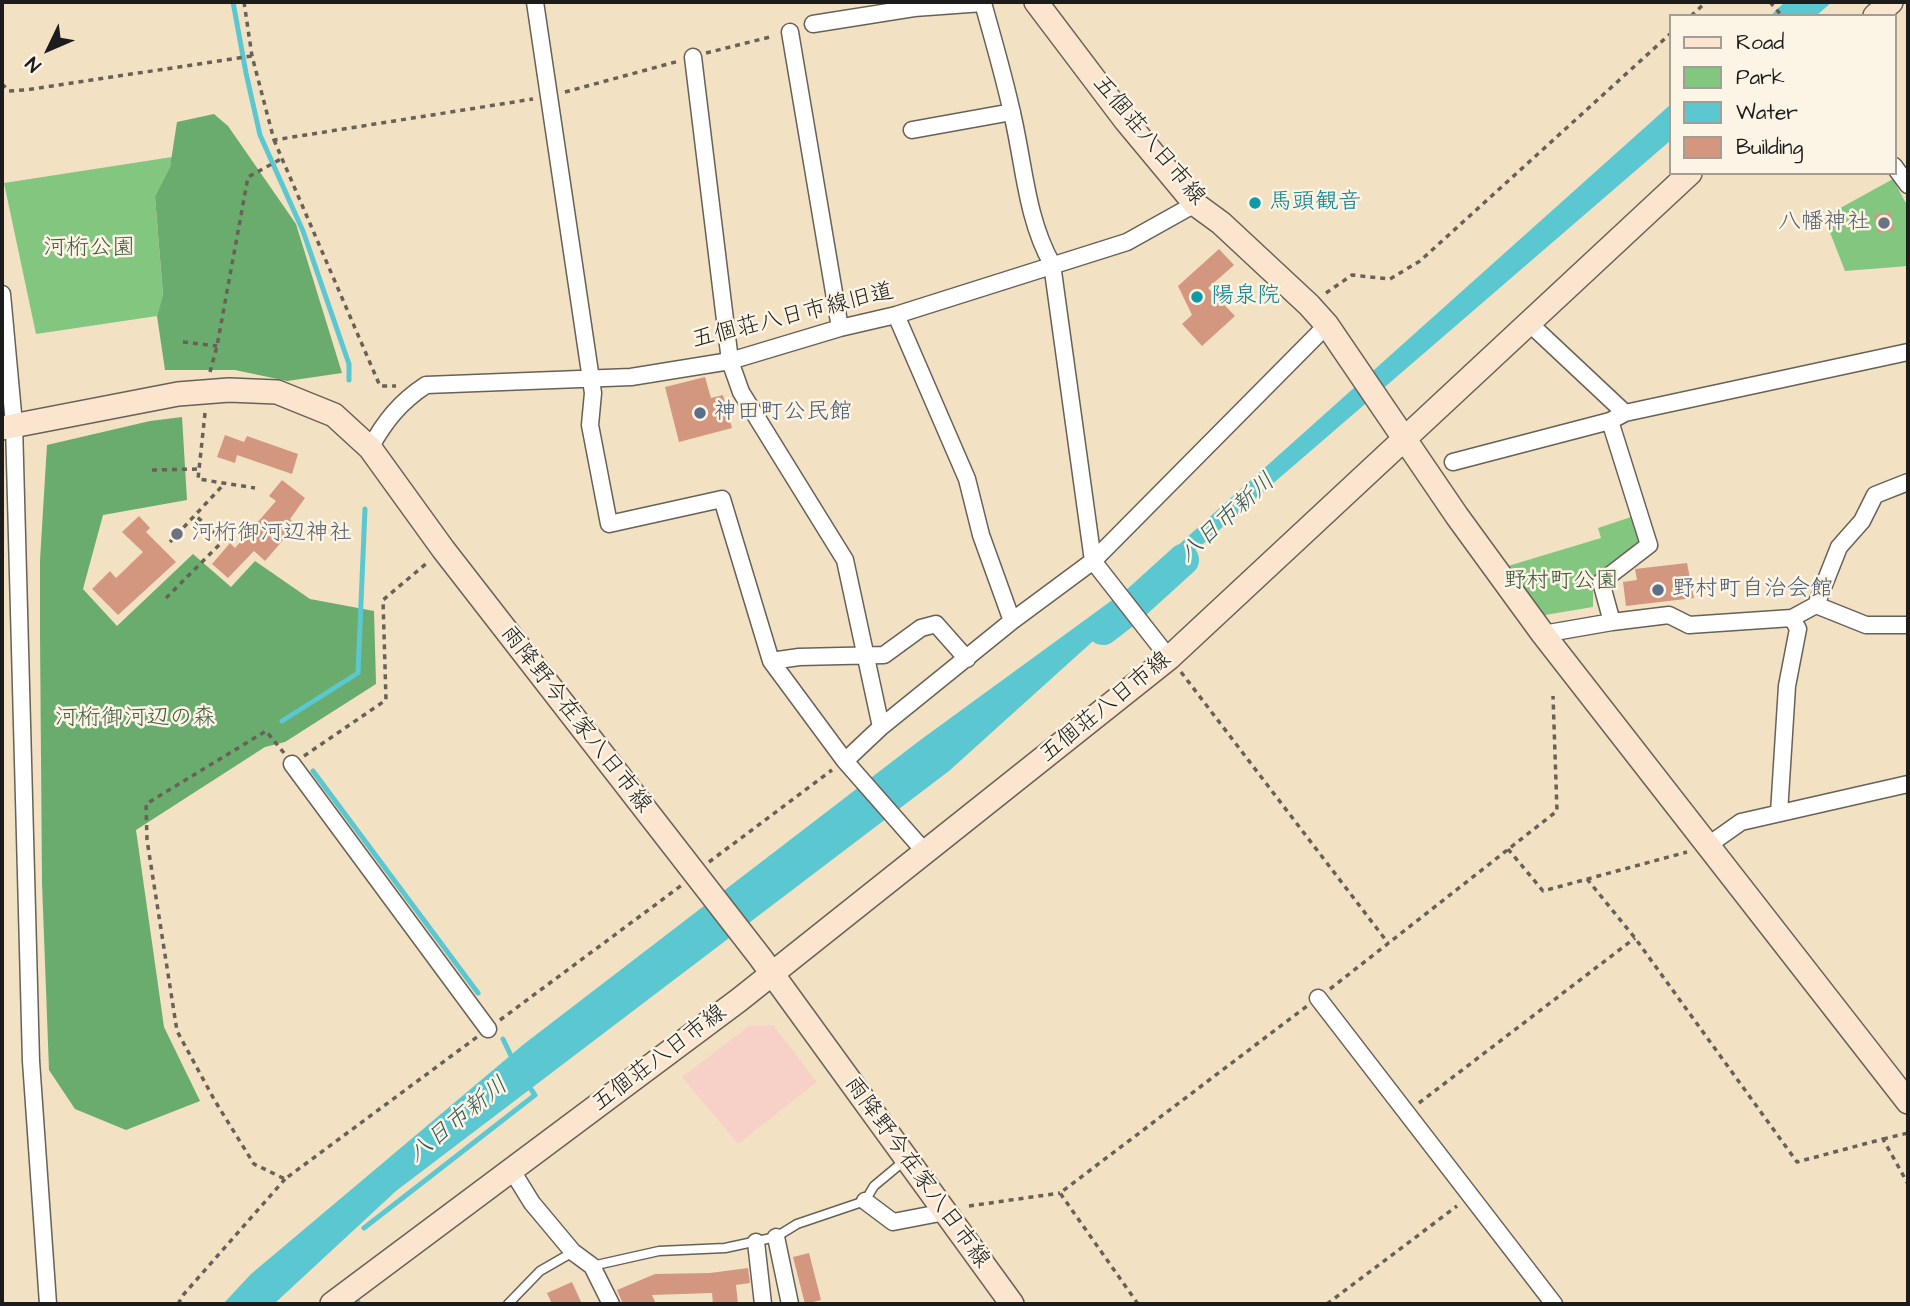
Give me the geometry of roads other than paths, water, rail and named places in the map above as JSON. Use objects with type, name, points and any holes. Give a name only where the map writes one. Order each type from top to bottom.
[{"type":"main road","name":"五個荘八日市線","points":[[332,1304],[739,1000],[765,965],[925,852],[1169,658],[1405,438],[1327,325],[1221,223],[1195,204],[1126,121],[1036,2]]},
{"type":"main road","points":[[1877,14],[1891,2]]},
{"type":"main road","points":[[1688,175],[1405,438],[1457,516],[1543,634],[1908,1102]]},
{"type":"main road","name":"雨降野今在家八日市線","points":[[8,426],[178,394],[229,390],[277,392],[334,415],[370,448],[687,880],[765,965],[1012,1304]]},
{"type":"street","points":[[535,2],[593,393],[590,425],[609,524],[722,499],[771,661],[845,761],[925,852]]},
{"type":"street","points":[[813,24],[914,8],[983,2],[1012,112],[1029,201],[1045,251],[1052,264],[1093,561],[1169,658]]},
{"type":"street","points":[[790,32],[840,328]]},
{"type":"street","points":[[693,57],[730,361],[741,392],[845,560],[881,727]]},
{"type":"street","points":[[912,130],[1012,112]]},
{"type":"street","points":[[1896,169],[1908,185]]},
{"type":"street","name":"五個荘八日市線旧道","points":[[370,448],[386,420],[408,397],[426,385],[631,377],[730,361],[840,328],[896,315],[1127,242],[1195,204]]},
{"type":"street","points":[[2,294],[31,1060],[48,1304]]},
{"type":"street","points":[[896,315],[967,479],[981,535],[1012,621]]},
{"type":"street","points":[[1528,322],[1625,413]]},
{"type":"street","points":[[845,761],[881,727],[1012,621],[1093,561],[1327,325]]},
{"type":"street","points":[[1453,463],[1610,421],[1625,413],[1908,352]]},
{"type":"street","points":[[1610,421],[1649,545],[1601,582],[1612,622]]},
{"type":"street","points":[[1543,634],[1668,615],[1689,625],[1792,618],[1816,606],[1839,547],[1862,521],[1875,495],[1904,483]]},
{"type":"street","points":[[1816,606],[1866,625],[1908,625]]},
{"type":"street","points":[[1779,813],[1787,686],[1798,629],[1792,618]]},
{"type":"street","points":[[771,661],[799,657],[884,655],[921,628],[936,624],[967,659]]},
{"type":"street","points":[[292,764],[488,1029]]},
{"type":"street","points":[[1707,846],[1741,822],[1908,784]]},
{"type":"street","points":[[1318,998],[1553,1304]]},
{"type":"street","points":[[511,1169],[532,1203],[573,1252],[592,1266],[611,1304]]},
{"type":"street","points":[[865,1200],[893,1222],[945,1212]]},
{"type":"street","points":[[776,1237],[790,1304]]},
{"type":"street","points":[[756,1242],[762,1304]]},
{"type":"lane","points":[[592,1266],[659,1251],[725,1248],[776,1237],[797,1224],[865,1200],[874,1186],[907,1159]]},
{"type":"lane","points":[[508,1304],[540,1271],[573,1252]]},
{"type":"water","points":[[1785,2],[1832,2],[1818,14],[1772,14]]},
{"type":"water","name":"八日市新川","points":[[1668,107],[1668,143],[1153,587],[949,771],[396,1191],[274,1304],[223,1304],[251,1274],[524,1044],[919,741],[1137,582]]},
{"type":"waterway","points":[[233,2],[260,135],[303,231],[349,364],[349,380]]},
{"type":"waterway","points":[[282,721],[358,673],[365,509]]},
{"type":"waterway","name":"八日市新川","points":[[1103,629],[1183,560]]},
{"type":"waterway","points":[[313,771],[478,993]]},
{"type":"waterway","points":[[503,1039],[514,1062]]},
{"type":"waterway","points":[[364,1228],[535,1095],[528,1085]]},
{"type":"place","name":"馬頭観音","points":[[1255,203]]},
{"type":"place","name":"八幡神社","points":[[1884,223]]},
{"type":"place","name":"陽泉院","points":[[1197,297]]},
{"type":"place","name":"神田町公民館","points":[[700,413]]},
{"type":"place","name":"河桁御河辺神社","points":[[177,534]]},
{"type":"place","name":"野村町自治会館","points":[[1658,590]]},
{"type":"park label","name":"河桁公園","points":[[89,249]]},
{"type":"park label","name":"野村町公園","points":[[1561,582]]},
{"type":"park label","name":"河桁御河辺の森","points":[[135,719]]}]
